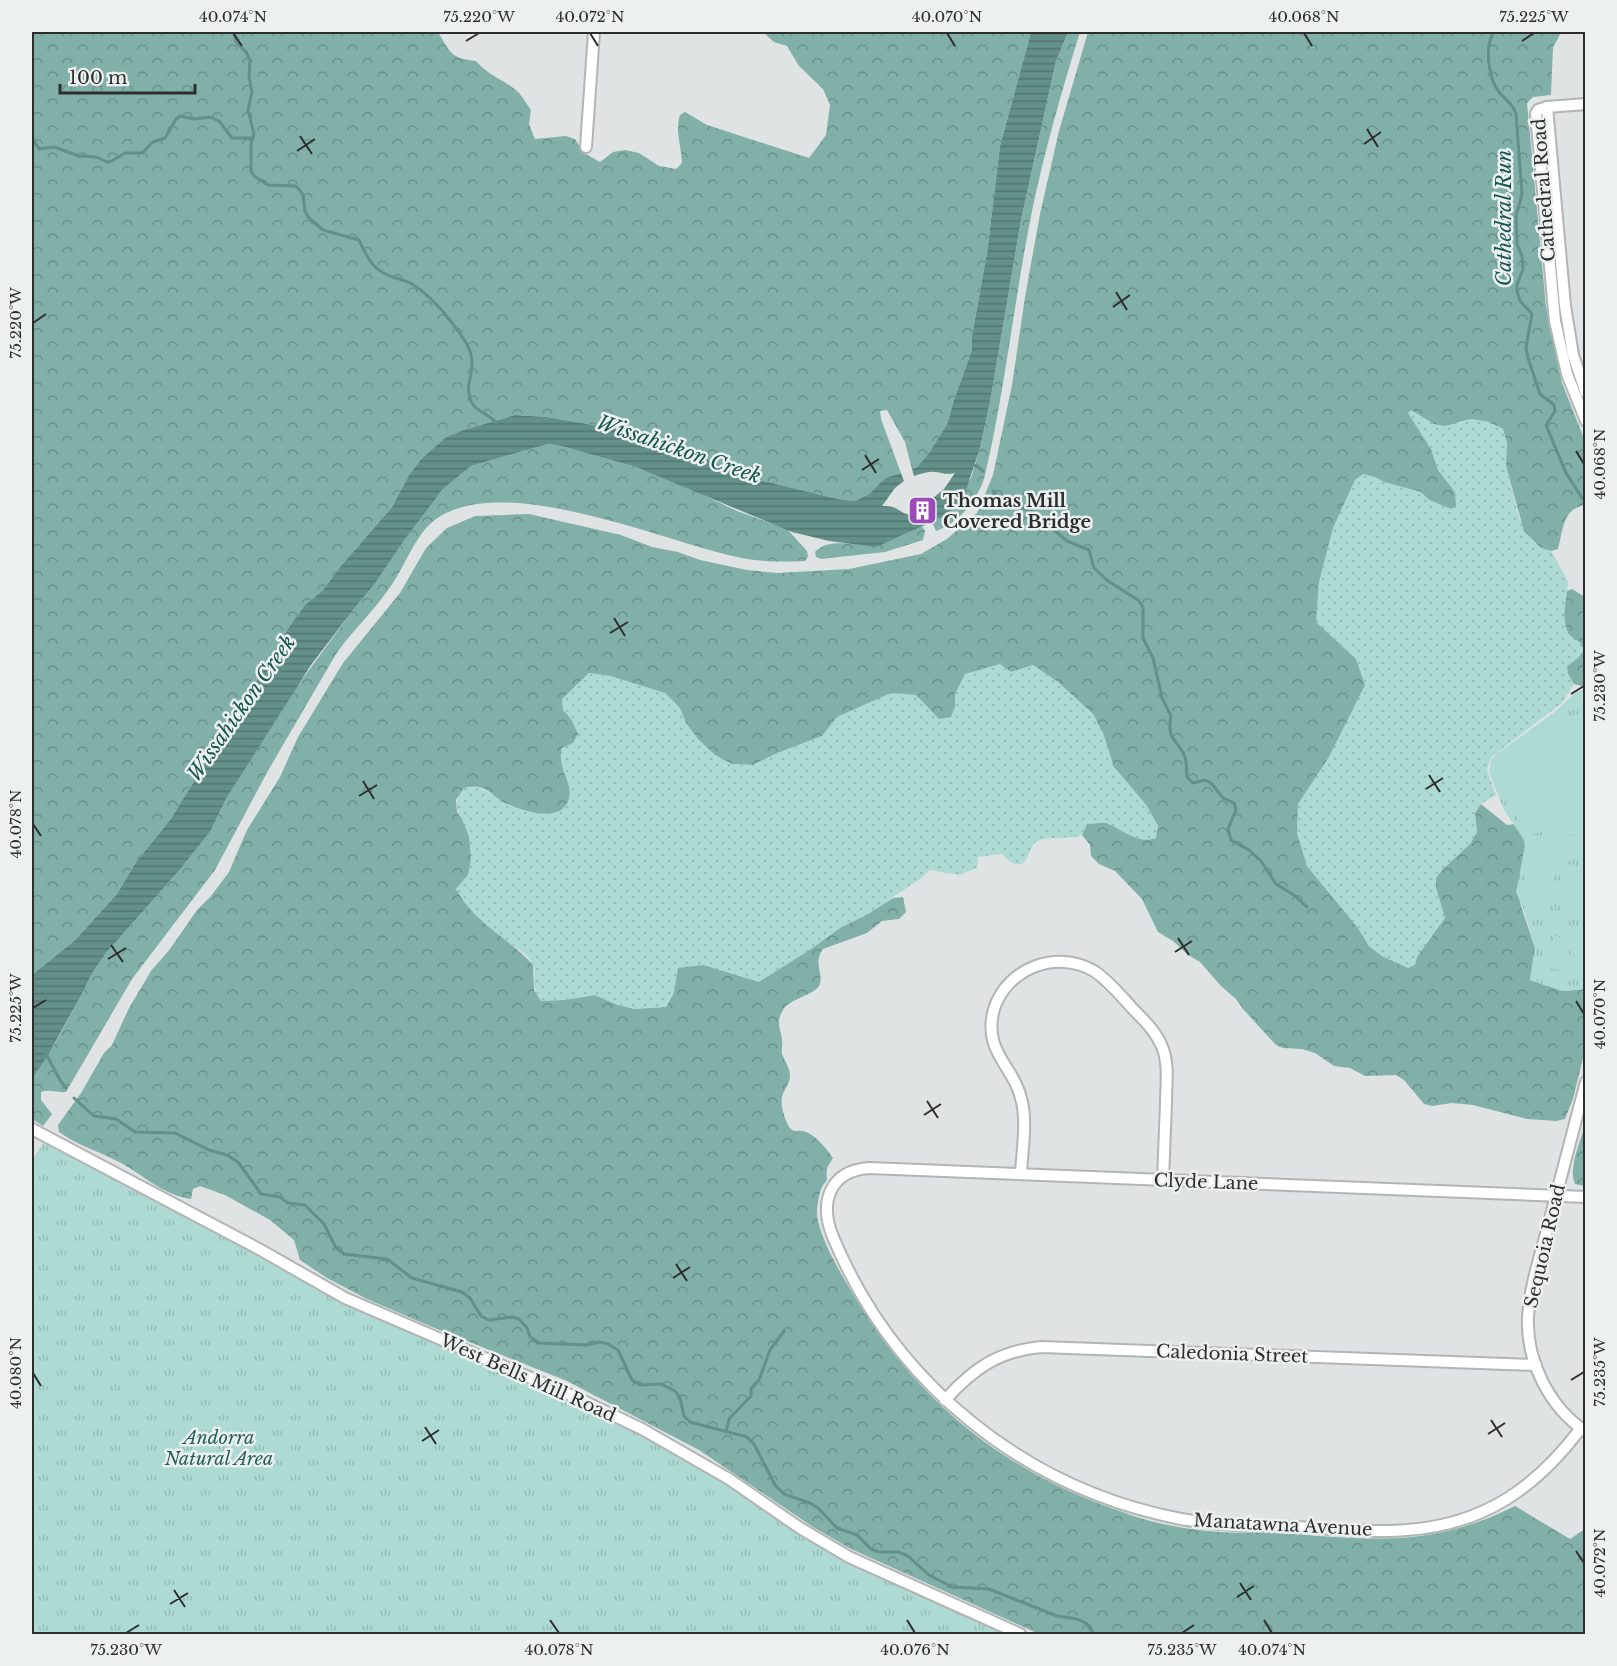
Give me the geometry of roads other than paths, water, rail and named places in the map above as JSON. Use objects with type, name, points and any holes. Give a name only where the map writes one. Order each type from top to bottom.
[{"type":"street","points":[[586,147],[594,32]]},
{"type":"street","points":[[1547,107],[1586,104]]},
{"type":"street","name":"Cathedral Road","points":[[1586,393],[1573,355],[1567,324],[1547,107],[1536,114],[1555,321],[1567,374],[1586,421]]},
{"type":"street","points":[[1021,1174],[1023,1104],[1017,1086],[999,1058],[992,1032],[993,1016],[997,1001],[1007,986],[1019,975],[1034,966],[1051,962],[1068,962],[1085,967],[1105,980],[1155,1033],[1163,1047],[1167,1064],[1163,1180]]},
{"type":"street","name":"Sequoia Road","points":[[1583,1430],[1565,1414],[1552,1397],[1536,1365],[1529,1330],[1529,1307],[1586,1082]]},
{"type":"street","name":"West Bells Mill Road","points":[[32,1129],[259,1249],[345,1298],[575,1397],[642,1429],[706,1465],[800,1528],[849,1557],[1020,1635]]},
{"type":"street","name":"Clyde Lane","points":[[832,1187],[848,1174],[869,1168],[1586,1197]]},
{"type":"street","name":"Manatawna Avenue","points":[[832,1187],[826,1203],[826,1217],[848,1270],[868,1307],[908,1362],[945,1400],[976,1427],[1017,1455],[1089,1492],[1144,1510],[1184,1519],[1274,1527],[1393,1531],[1432,1527],[1461,1520],[1496,1506],[1526,1487],[1559,1457],[1583,1430]]},
{"type":"street","name":"Caledonia Street","points":[[945,1400],[964,1379],[987,1362],[1013,1352],[1041,1347],[1536,1365]]},
{"type":"water","name":"Wissahickon Creek","points":[[1031,32],[1068,32],[1056,61],[1021,220],[980,448],[964,496],[947,515],[876,547],[829,541],[792,532],[636,467],[561,446],[548,444],[471,466],[442,490],[374,585],[311,665],[226,799],[210,832],[178,872],[106,953],[32,1079],[32,975],[75,940],[117,894],[136,862],[170,820],[211,754],[218,737],[232,722],[289,627],[305,605],[323,590],[392,507],[409,475],[422,458],[446,437],[515,415],[547,417],[616,429],[698,456],[752,478],[838,499],[855,501],[869,494],[885,478],[901,473],[904,481],[895,488],[882,506],[894,507],[908,514],[916,512],[944,489],[955,473],[930,472],[914,476],[912,469],[917,467],[929,453],[947,424],[972,350],[972,336],[987,253],[1000,146]]},
{"type":"waterway","points":[[234,32],[236,42],[250,60],[249,77],[252,92],[248,110],[254,134],[251,144],[251,171],[254,176],[268,185],[295,186],[303,195],[308,217],[323,230],[359,240],[375,267],[387,275],[412,284],[437,305],[470,351],[472,369],[468,387],[472,403],[496,423]]},
{"type":"waterway","name":"Cathedral Run","points":[[1493,32],[1488,51],[1491,76],[1499,92],[1511,104],[1516,114],[1522,194],[1516,216],[1517,244],[1522,256],[1523,269],[1517,291],[1520,301],[1532,314],[1526,347],[1528,358],[1540,394],[1554,405],[1555,411],[1546,425],[1566,473],[1582,498]]},
{"type":"waterway","points":[[32,138],[39,149],[54,147],[79,156],[96,157],[107,162],[125,153],[142,153],[153,142],[165,138],[180,116],[194,119],[210,117],[219,121],[232,138],[252,138]]},
{"type":"waterway","points":[[972,465],[983,471]]},
{"type":"waterway","points":[[993,491],[1002,500],[1033,512],[1067,541],[1089,550],[1094,568],[1108,581],[1138,600],[1143,607],[1143,638],[1153,658],[1162,698],[1171,716],[1171,735],[1185,757],[1187,777],[1193,783],[1205,780],[1211,783],[1223,798],[1234,803],[1236,810],[1228,829],[1231,840],[1249,850],[1261,861],[1276,884],[1294,895],[1307,907]]},
{"type":"waterway","points":[[46,1054],[66,1088]]},
{"type":"waterway","points":[[74,1098],[94,1116],[116,1119],[135,1132],[175,1133],[209,1150],[227,1155],[238,1162],[261,1194],[280,1197],[288,1203],[305,1205],[324,1224],[336,1248],[344,1254],[387,1259],[412,1278],[462,1292],[470,1298],[481,1316],[489,1320],[512,1317],[519,1319],[527,1328],[530,1337],[539,1343],[587,1345],[599,1342],[608,1344],[618,1350],[632,1380],[640,1385],[661,1384],[675,1391],[680,1398],[684,1416],[690,1422],[747,1437],[754,1444],[775,1485],[784,1494],[818,1508],[837,1528],[857,1535],[871,1549],[879,1552],[898,1552],[908,1556],[929,1575],[952,1587],[989,1589],[1057,1616],[1077,1619],[1086,1623],[1094,1634]]},
{"type":"waterway","points":[[726,1431],[729,1419],[751,1396],[751,1389],[759,1380],[770,1350],[784,1331]]},
{"type":"place","name":"Thomas Mill Covered Bridge","points":[[922,511]]},
{"type":"park label","name":"Andorra Natural Area","points":[[219,1448]]}]
